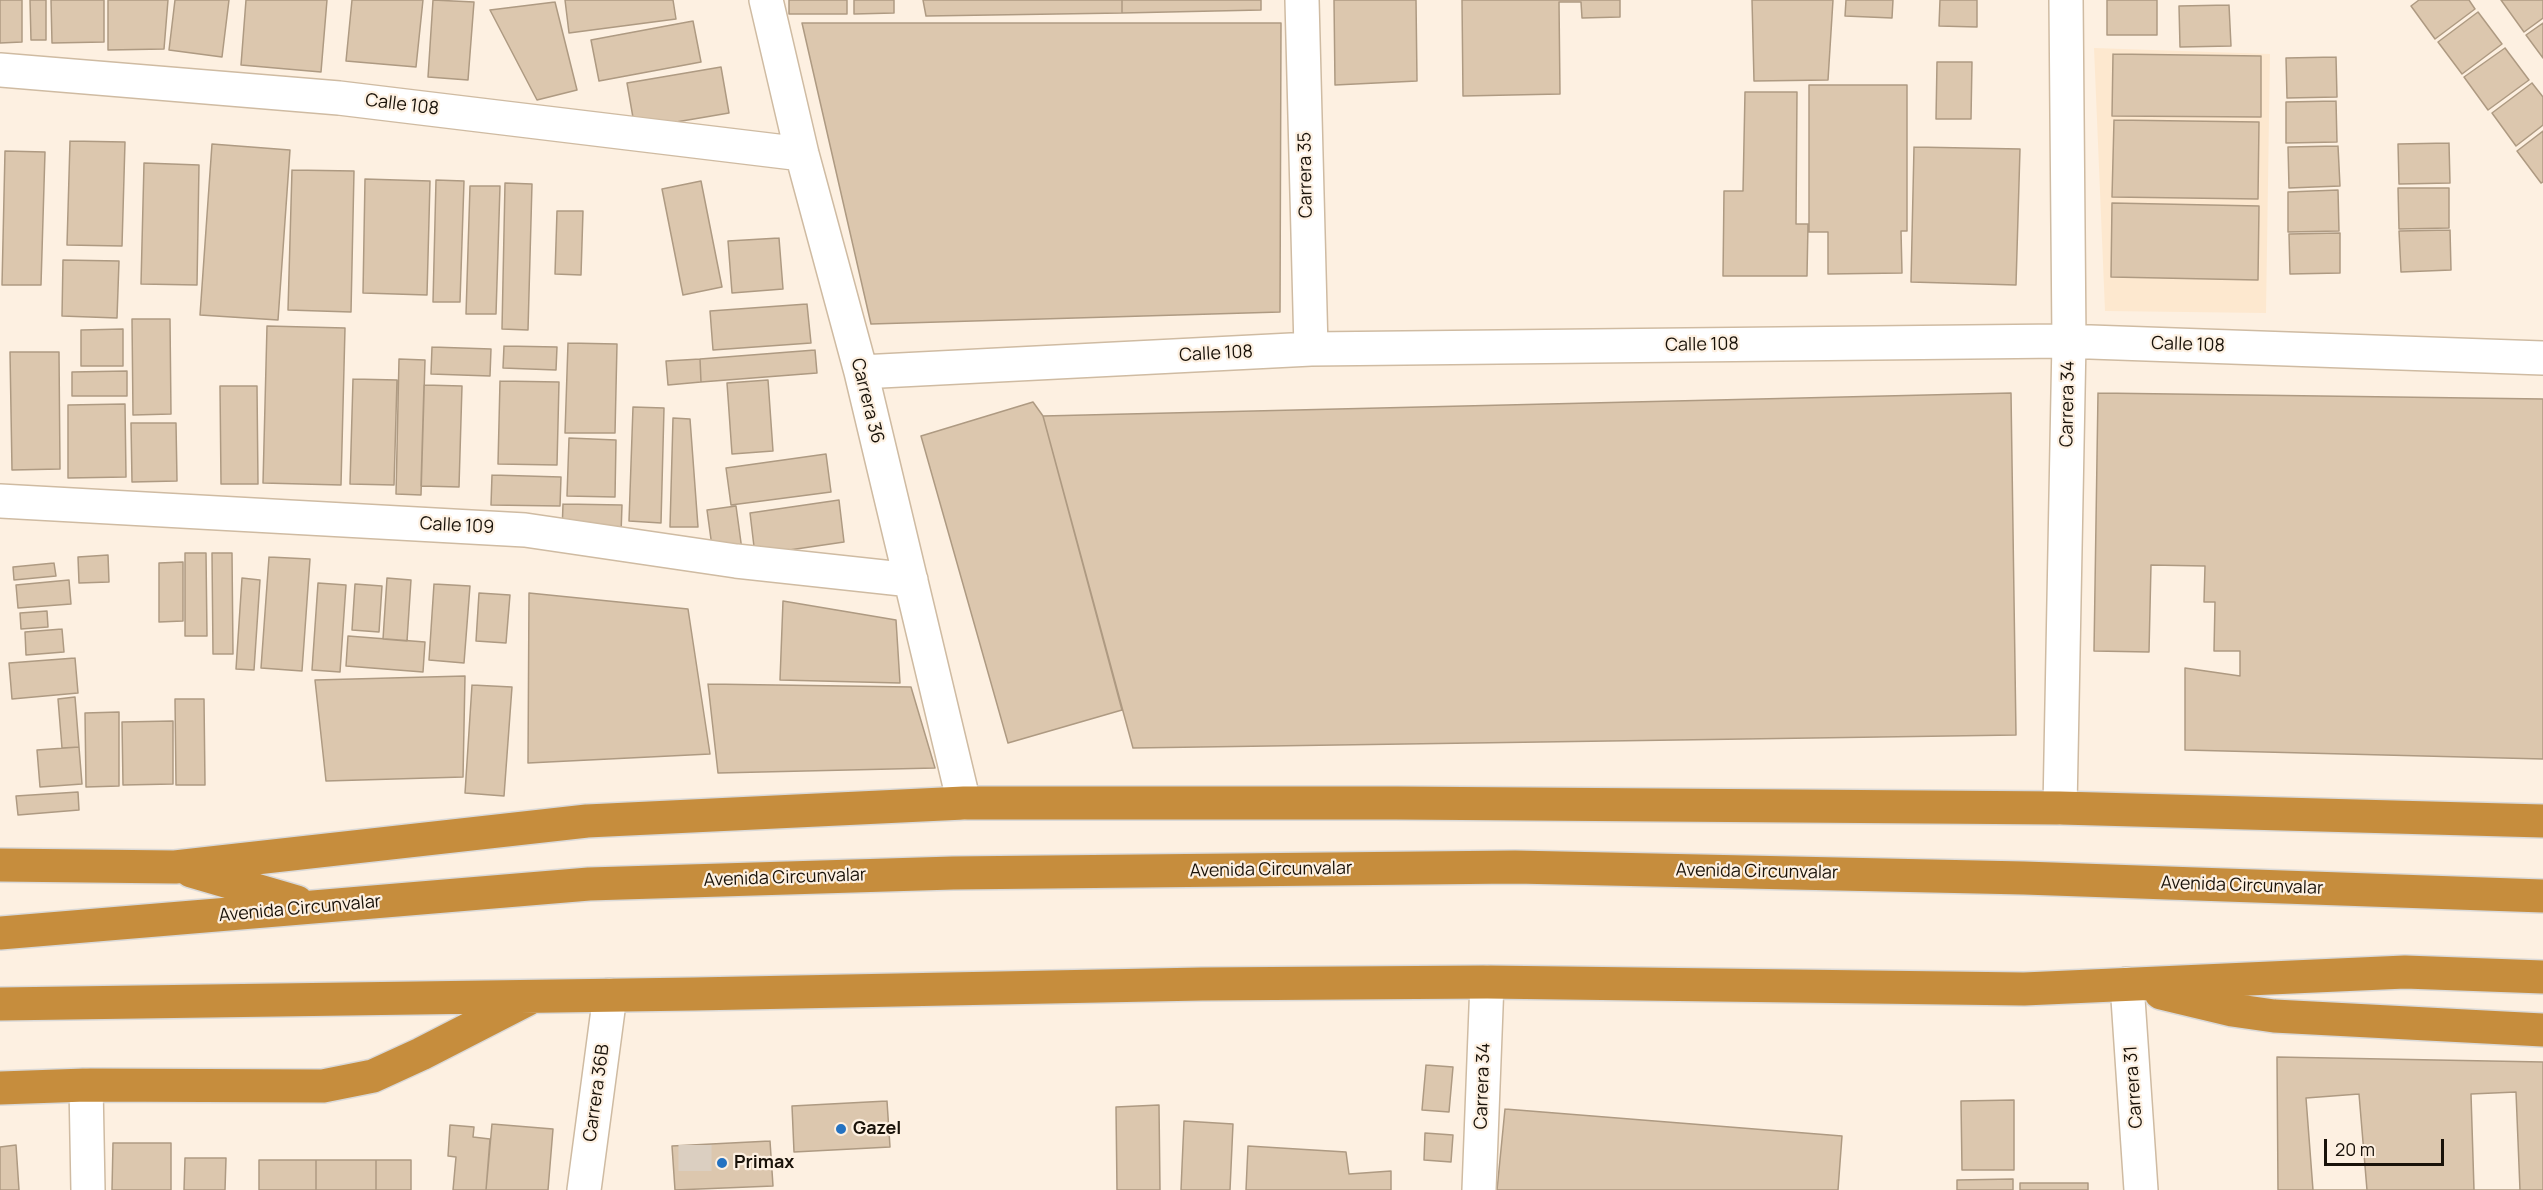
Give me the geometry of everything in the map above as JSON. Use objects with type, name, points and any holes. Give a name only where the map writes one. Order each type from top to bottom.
[{"type":"highway","points":[[0,866],[175,867],[587,821],[964,803],[1396,803],[2060,808],[2543,821]]},
{"type":"highway","points":[[175,867],[316,908]]},
{"type":"highway","name":"Avenida Circunvalar","points":[[3,933],[589,884],[953,873],[1515,867],[2036,878],[2543,897]]},
{"type":"highway","points":[[3,1004],[1033,986],[1487,982],[2024,989],[2405,972],[2543,977]]},
{"type":"highway","points":[[2127,984],[2232,1010],[2274,1016],[2543,1030]]},
{"type":"highway","points":[[0,1088],[86,1085],[324,1086],[373,1076],[536,995]]},
{"type":"street","name":"Carrera 36","points":[[766,0],[802,154],[861,372],[964,803]]},
{"type":"street","name":"Carrera 35","points":[[1302,0],[1311,349]]},
{"type":"street","name":"Carrera 34","points":[[2060,808],[2069,341],[2067,0]]},
{"type":"street","name":"Calle 108","points":[[0,70],[339,98],[802,154]]},
{"type":"street","name":"Calle 108","points":[[861,372],[1311,349],[2069,341],[2543,358]]},
{"type":"street","name":"Calle 109","points":[[0,501],[525,530],[736,561],[911,580]]},
{"type":"street","name":"Carrera 34","points":[[1479,1190],[1487,982]]},
{"type":"street","name":"Carrera 31","points":[[2127,984],[2140,1190]]},
{"type":"street","name":"Carrera 36B","points":[[584,1190],[610,995]]},
{"type":"street","points":[[86,1085],[88,1190]]},
{"type":"shaded area","points":[[2094,48],[2270,54],[2266,313],[2105,311]]},
{"type":"building","points":[[0,0],[22,0],[22,42],[0,43]]},
{"type":"building","points":[[30,0],[46,0],[46,40],[31,40]]},
{"type":"building","points":[[51,0],[104,0],[104,42],[52,43]]},
{"type":"building","points":[[108,0],[168,0],[164,49],[108,50]]},
{"type":"building","points":[[175,0],[229,0],[222,57],[169,50]]},
{"type":"building","points":[[246,0],[327,0],[321,72],[241,65]]},
{"type":"building","points":[[352,0],[423,0],[416,67],[346,61]]},
{"type":"building","points":[[433,0],[474,2],[468,80],[428,77]]},
{"type":"building","points":[[565,0],[673,0],[676,19],[569,33]]},
{"type":"building","points":[[789,0],[847,0],[847,14],[789,14]]},
{"type":"building","points":[[854,0],[894,0],[894,13],[854,14]]},
{"type":"building","points":[[923,0],[1122,0],[1122,13],[926,16]]},
{"type":"building","points":[[1122,0],[1261,0],[1261,10],[1122,13]]},
{"type":"building","points":[[1334,0],[1416,0],[1417,81],[1335,85]]},
{"type":"building","points":[[1462,0],[1620,0],[1620,17],[1582,18],[1581,2],[1559,2],[1560,94],[1463,96]]},
{"type":"building","points":[[1752,0],[1833,0],[1828,80],[1754,81]]},
{"type":"building","points":[[1846,0],[1893,0],[1892,18],[1845,16]]},
{"type":"building","points":[[1940,0],[1977,0],[1977,27],[1939,26]]},
{"type":"building","points":[[2107,0],[2157,0],[2157,35],[2107,35]]},
{"type":"building","points":[[2419,0],[2469,0],[2475,9],[2435,39],[2411,6]]},
{"type":"building","points":[[2501,0],[2543,0],[2543,18],[2524,32]]},
{"type":"building","points":[[555,2],[577,90],[537,100],[490,10]]},
{"type":"building","points":[[2229,5],[2231,46],[2180,47],[2179,6]]},
{"type":"building","points":[[2478,12],[2502,44],[2462,74],[2438,42]]},
{"type":"building","points":[[693,21],[701,62],[599,81],[591,40]]},
{"type":"building","points":[[802,23],[1281,23],[1280,312],[871,324]]},
{"type":"building","points":[[2543,23],[2543,58],[2526,35]]},
{"type":"building","points":[[2505,48],[2529,80],[2488,110],[2464,77]]},
{"type":"building","points":[[2113,54],[2261,56],[2261,117],[2112,116]]},
{"type":"building","points":[[2336,57],[2337,97],[2287,98],[2286,58]]},
{"type":"building","points":[[1937,62],[1972,62],[1971,119],[1936,119]]},
{"type":"building","points":[[721,67],[729,113],[635,129],[627,83]]},
{"type":"building","points":[[2532,83],[2543,97],[2543,125],[2516,146],[2492,113]]},
{"type":"building","points":[[1809,85],[1907,85],[1907,231],[1901,231],[1902,273],[1828,274],[1828,232],[1809,232]]},
{"type":"building","points":[[1745,92],[1797,92],[1796,224],[1808,224],[1807,276],[1723,276],[1724,191],[1743,191]]},
{"type":"building","points":[[2336,101],[2337,142],[2286,143],[2286,102]]},
{"type":"building","points":[[2114,120],[2259,122],[2258,199],[2112,197]]},
{"type":"building","points":[[2543,131],[2543,182],[2541,183],[2517,151]]},
{"type":"building","points":[[70,141],[125,142],[122,246],[67,245]]},
{"type":"building","points":[[2449,143],[2450,183],[2399,184],[2398,144]]},
{"type":"building","points":[[212,144],[290,150],[278,320],[200,315]]},
{"type":"building","points":[[2338,146],[2340,186],[2289,188],[2288,147]]},
{"type":"building","points":[[1914,147],[2020,149],[2016,285],[1911,282]]},
{"type":"building","points":[[5,151],[45,152],[41,285],[2,285]]},
{"type":"building","points":[[144,163],[199,165],[197,285],[141,284]]},
{"type":"building","points":[[292,170],[354,171],[351,312],[288,310]]},
{"type":"building","points":[[365,179],[430,181],[427,295],[363,293]]},
{"type":"building","points":[[436,180],[464,181],[460,302],[433,302]]},
{"type":"building","points":[[701,181],[722,287],[683,295],[662,189]]},
{"type":"building","points":[[505,183],[532,184],[528,330],[502,329]]},
{"type":"building","points":[[470,186],[500,186],[496,314],[466,314]]},
{"type":"building","points":[[2398,188],[2449,188],[2449,228],[2399,229]]},
{"type":"building","points":[[2338,190],[2339,231],[2288,232],[2288,192]]},
{"type":"building","points":[[2112,203],[2259,206],[2258,280],[2111,277]]},
{"type":"building","points":[[557,211],[583,211],[581,275],[555,274]]},
{"type":"building","points":[[2450,230],[2451,270],[2401,272],[2399,231]]},
{"type":"building","points":[[2340,233],[2340,273],[2290,274],[2289,234]]},
{"type":"building","points":[[779,238],[783,289],[732,293],[728,241]]},
{"type":"building","points":[[63,260],[119,261],[117,318],[62,316]]},
{"type":"building","points":[[807,304],[811,343],[713,350],[710,311]]},
{"type":"building","points":[[132,319],[170,319],[171,414],[133,415]]},
{"type":"building","points":[[267,326],[345,328],[341,485],[263,483]]},
{"type":"building","points":[[123,329],[123,366],[81,366],[81,330]]},
{"type":"building","points":[[568,343],[617,344],[615,433],[565,433]]},
{"type":"building","points":[[504,346],[557,347],[556,370],[503,368]]},
{"type":"building","points":[[432,347],[491,349],[490,376],[431,374]]},
{"type":"building","points":[[815,350],[817,373],[701,382],[700,359]]},
{"type":"building","points":[[10,352],[59,352],[60,469],[12,470]]},
{"type":"building","points":[[399,359],[425,360],[421,495],[396,494]]},
{"type":"building","points":[[700,359],[701,382],[668,385],[666,361]]},
{"type":"building","points":[[127,371],[127,396],[72,396],[72,372]]},
{"type":"building","points":[[353,379],[397,380],[394,485],[350,484]]},
{"type":"building","points":[[768,380],[773,451],[732,454],[727,383]]},
{"type":"building","points":[[500,381],[559,382],[557,465],[498,464]]},
{"type":"building","points":[[424,385],[462,386],[459,487],[421,486]]},
{"type":"building","points":[[220,386],[257,386],[258,484],[221,484]]},
{"type":"building","points":[[2011,393],[2016,735],[1133,748],[1043,416]]},
{"type":"building","points":[[2098,393],[2543,399],[2543,759],[2185,750],[2185,668],[2240,676],[2240,651],[2214,651],[2215,602],[2204,602],[2205,566],[2151,565],[2149,652],[2094,651]]},
{"type":"building","points":[[1033,402],[1043,416],[1122,710],[1008,743],[921,436]]},
{"type":"building","points":[[125,404],[126,477],[68,478],[68,405]]},
{"type":"building","points":[[633,407],[664,408],[661,523],[629,521]]},
{"type":"building","points":[[673,418],[690,419],[698,527],[670,527]]},
{"type":"building","points":[[131,423],[176,423],[177,481],[132,482]]},
{"type":"building","points":[[569,438],[616,440],[615,497],[567,496]]},
{"type":"building","points":[[826,454],[831,492],[731,505],[726,468]]},
{"type":"building","points":[[492,475],[561,477],[560,506],[491,505]]},
{"type":"building","points":[[839,500],[844,542],[755,555],[750,513]]},
{"type":"building","points":[[563,504],[622,505],[621,534],[562,532]]},
{"type":"building","points":[[736,506],[742,550],[713,554],[707,510]]},
{"type":"building","points":[[185,553],[206,553],[207,636],[185,636]]},
{"type":"building","points":[[212,553],[232,553],[233,654],[213,654]]},
{"type":"building","points":[[108,555],[109,582],[79,583],[78,557]]},
{"type":"building","points":[[269,557],[310,559],[302,671],[261,668]]},
{"type":"building","points":[[183,562],[183,621],[159,622],[159,563]]},
{"type":"building","points":[[54,563],[56,576],[14,580],[13,567]]},
{"type":"building","points":[[242,578],[260,580],[254,670],[236,669]]},
{"type":"building","points":[[387,578],[411,580],[407,641],[383,639]]},
{"type":"building","points":[[69,580],[71,604],[18,608],[16,585]]},
{"type":"building","points":[[318,583],[346,585],[340,672],[312,670]]},
{"type":"building","points":[[355,584],[382,586],[379,632],[352,630]]},
{"type":"building","points":[[434,584],[470,586],[464,663],[429,660]]},
{"type":"building","points":[[479,593],[510,595],[506,643],[476,641]]},
{"type":"building","points":[[529,593],[688,609],[710,754],[528,763]]},
{"type":"building","points":[[783,601],[896,620],[900,683],[780,680]]},
{"type":"building","points":[[47,611],[48,627],[21,629],[20,613]]},
{"type":"building","points":[[62,629],[64,652],[26,655],[25,632]]},
{"type":"building","points":[[348,636],[425,642],[423,672],[346,666]]},
{"type":"building","points":[[75,658],[78,693],[12,699],[9,663]]},
{"type":"building","points":[[465,676],[463,777],[326,781],[315,680]]},
{"type":"building","points":[[708,684],[911,687],[935,768],[718,773]]},
{"type":"building","points":[[472,685],[512,687],[504,796],[465,793]]},
{"type":"building","points":[[75,697],[79,747],[62,748],[58,699]]},
{"type":"building","points":[[175,699],[204,699],[205,785],[176,785]]},
{"type":"building","points":[[119,712],[119,786],[86,787],[85,713]]},
{"type":"building","points":[[173,721],[173,784],[123,785],[122,722]]},
{"type":"building","points":[[79,747],[82,784],[40,787],[37,750]]},
{"type":"building","points":[[78,792],[79,810],[18,815],[16,796]]},
{"type":"building","points":[[2277,1057],[2543,1062],[2543,1190],[2278,1190]]},
{"type":"building","points":[[1426,1065],[1453,1067],[1449,1112],[1422,1110]]},
{"type":"building","points":[[2516,1092],[2520,1190],[2474,1190],[2471,1094]]},
{"type":"building","points":[[2359,1094],[2367,1190],[2313,1190],[2306,1098]]},
{"type":"building","points":[[2014,1100],[2014,1170],[1962,1170],[1961,1101]]},
{"type":"building","name":"Gazel","points":[[887,1101],[890,1147],[794,1152],[792,1106]]},
{"type":"building","points":[[1159,1105],[1160,1190],[1117,1190],[1116,1107]]},
{"type":"building","points":[[1505,1109],[1842,1136],[1838,1190],[1497,1190]]},
{"type":"building","points":[[1184,1121],[1233,1124],[1230,1190],[1181,1190]]},
{"type":"building","points":[[492,1124],[553,1129],[548,1190],[486,1190]]},
{"type":"building","points":[[450,1125],[474,1127],[473,1137],[490,1139],[486,1190],[453,1190],[456,1157],[448,1156]]},
{"type":"building","points":[[1425,1133],[1453,1135],[1451,1162],[1424,1160]]},
{"type":"building","name":"Primax","points":[[770,1141],[773,1186],[675,1190],[672,1146]]},
{"type":"building","points":[[113,1143],[171,1143],[171,1190],[112,1190]]},
{"type":"building","points":[[16,1145],[19,1190],[0,1190],[0,1147]]},
{"type":"building","points":[[1248,1146],[1346,1152],[1349,1174],[1391,1171],[1391,1190],[1246,1190]]},
{"type":"building","points":[[185,1158],[226,1158],[225,1190],[184,1190]]},
{"type":"building","points":[[259,1160],[316,1160],[316,1190],[259,1190]]},
{"type":"building","points":[[316,1160],[376,1160],[376,1190],[316,1190]]},
{"type":"building","points":[[376,1160],[411,1160],[411,1190],[376,1190]]},
{"type":"building","points":[[2013,1179],[2013,1190],[1957,1190],[1957,1180]]},
{"type":"building","points":[[2020,1183],[2088,1183],[2088,1190],[2020,1190]]},
{"type":"tunnel","points":[[695,1145],[695,1171]]},
{"type":"place","name":"Gazel","points":[[841,1129]]},
{"type":"place","name":"Primax","points":[[722,1163]]}]
